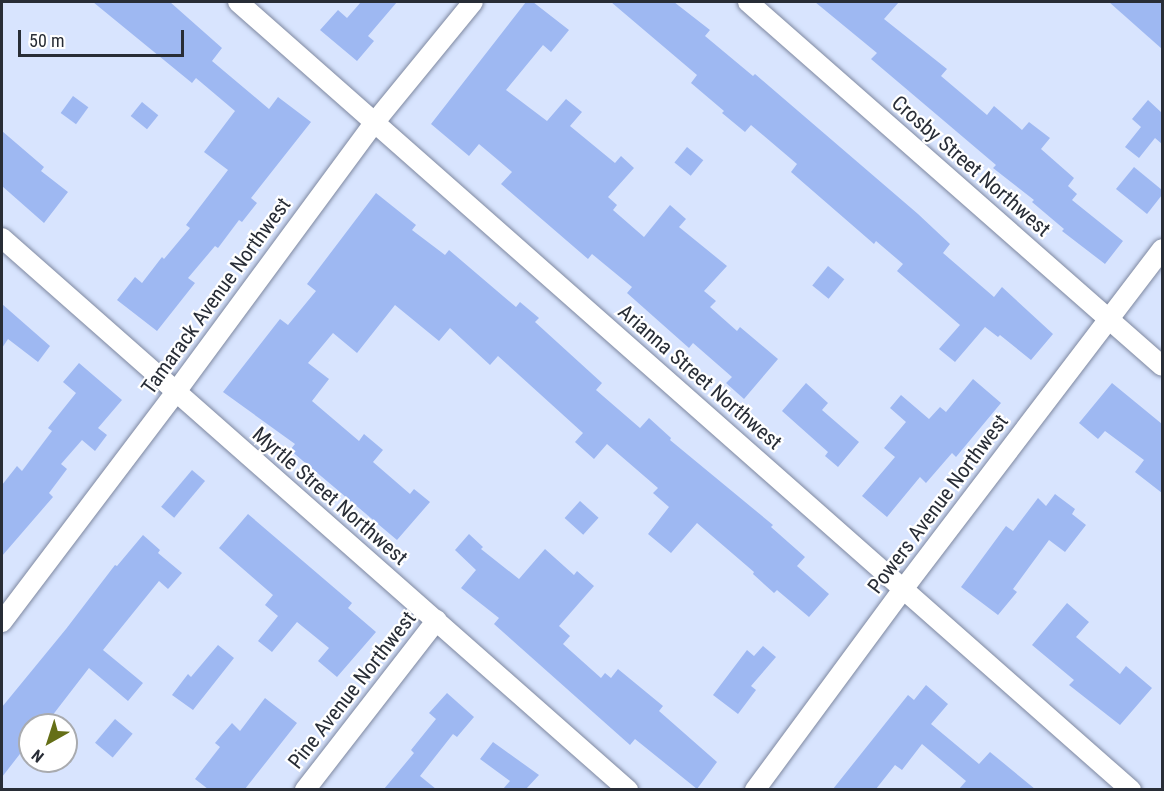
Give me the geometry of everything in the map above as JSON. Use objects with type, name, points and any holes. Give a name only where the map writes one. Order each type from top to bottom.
[{"type":"street","name":"Arianna Street Northwest","points":[[238,2],[1131,789]]},
{"type":"street","name":"Tamarack Avenue Northwest","points":[[2,622],[175,393],[374,123],[472,2]]},
{"type":"street","name":"Crosby Street Northwest","points":[[748,2],[1162,366]]},
{"type":"street","name":"Myrtle Street Northwest","points":[[2,238],[175,393],[628,789]]},
{"type":"street","name":"Powers Avenue Northwest","points":[[755,789],[904,588],[1162,249]]},
{"type":"street","name":"Pine Avenue Northwest","points":[[305,789],[437,620]]},
{"type":"building","points":[[93,2],[170,2],[222,48],[212,61],[269,109],[278,97],[311,122],[251,198],[257,203],[242,222],[239,220],[218,248],[215,246],[188,278],[195,283],[157,331],[117,300],[135,277],[142,283],[162,257],[164,259],[190,228],[186,225],[228,170],[204,152],[235,111],[196,78],[192,83]]},
{"type":"building","points":[[361,2],[397,2],[368,36],[374,41],[357,61],[320,30],[338,10],[347,18]]},
{"type":"building","points":[[526,2],[533,2],[569,30],[551,52],[543,45],[506,90],[547,121],[566,99],[582,112],[570,126],[615,163],[621,156],[634,168],[608,197],[617,205],[613,210],[644,237],[670,205],[686,219],[679,227],[727,266],[704,291],[716,301],[710,307],[737,331],[740,327],[778,359],[744,399],[726,383],[732,377],[693,343],[689,348],[627,293],[632,287],[592,254],[588,259],[501,184],[512,172],[479,144],[469,156],[431,124]]},
{"type":"building","points":[[611,2],[674,2],[710,30],[705,36],[753,76],[755,74],[918,214],[950,244],[943,253],[994,297],[1002,287],[1053,334],[1031,360],[1000,335],[998,337],[985,327],[955,362],[939,349],[960,325],[897,271],[903,264],[876,241],[874,244],[791,172],[797,164],[751,125],[745,132],[722,113],[724,111],[691,83],[697,75]]},
{"type":"building","points":[[815,2],[899,2],[884,19],[947,69],[941,76],[987,115],[994,106],[1022,130],[1029,122],[1050,138],[1041,149],[1074,178],[1068,186],[1077,194],[1072,200],[1123,241],[1105,264],[1062,231],[1064,229],[1032,202],[1034,200],[993,168],[996,165],[871,59],[877,53]]},
{"type":"building","points":[[1109,2],[1162,2],[1162,49]]},
{"type":"building","points":[[73,96],[88,107],[76,124],[61,113]]},
{"type":"building","points":[[1148,100],[1162,113],[1162,144],[1155,138],[1139,158],[1125,147],[1141,127],[1132,119]]},
{"type":"building","points":[[142,102],[158,115],[147,129],[131,116]]},
{"type":"building","points":[[2,131],[44,167],[41,171],[68,192],[44,223],[2,186]]},
{"type":"building","points":[[687,147],[703,160],[691,176],[674,163]]},
{"type":"building","points":[[1134,167],[1162,190],[1162,195],[1147,214],[1116,189]]},
{"type":"building","points":[[376,193],[416,225],[412,230],[445,255],[449,250],[516,307],[520,302],[539,318],[535,322],[602,383],[596,390],[640,428],[649,418],[671,438],[670,440],[773,525],[771,527],[805,557],[797,566],[829,594],[809,617],[777,590],[774,593],[753,574],[754,572],[697,523],[671,553],[648,534],[669,507],[653,493],[658,488],[607,444],[594,459],[575,442],[583,433],[498,356],[490,365],[450,328],[439,341],[395,305],[357,353],[333,333],[308,363],[329,379],[312,401],[359,441],[364,434],[383,450],[373,462],[410,494],[414,489],[430,502],[397,540],[290,450],[295,444],[223,392],[280,319],[288,325],[316,291],[307,284]]},
{"type":"building","points":[[828,266],[844,279],[829,299],[812,285]]},
{"type":"building","points":[[2,304],[50,346],[38,362],[8,339],[2,348]]},
{"type":"building","points":[[79,363],[122,400],[98,428],[107,435],[95,451],[82,440],[61,464],[67,469],[49,493],[53,497],[2,556],[2,485],[17,466],[22,471],[52,431],[48,428],[76,393],[63,382]]},
{"type":"building","points":[[973,379],[1001,403],[956,457],[952,453],[926,483],[920,477],[887,517],[862,496],[895,457],[884,448],[906,422],[890,408],[901,395],[929,419],[940,407],[946,412]]},
{"type":"building","points":[[806,383],[828,403],[822,410],[859,442],[838,467],[825,456],[828,452],[782,411]]},
{"type":"building","points":[[1112,383],[1162,424],[1162,493],[1135,472],[1144,460],[1105,431],[1098,439],[1079,423]]},
{"type":"building","points":[[192,470],[205,481],[174,518],[161,507]]},
{"type":"building","points":[[1055,494],[1075,509],[1072,514],[1086,525],[1065,552],[1049,540],[1013,589],[1017,592],[998,615],[961,587],[1006,526],[1013,531],[1038,498],[1046,506]]},
{"type":"building","points":[[580,501],[599,518],[583,535],[565,518]]},
{"type":"building","points":[[248,514],[352,603],[348,608],[376,632],[337,677],[318,661],[329,648],[297,622],[272,652],[258,641],[278,616],[265,605],[273,595],[219,548]]},
{"type":"building","points":[[469,534],[483,547],[481,549],[519,579],[545,549],[574,575],[577,571],[594,586],[559,626],[570,636],[563,644],[601,678],[605,673],[611,678],[618,669],[663,706],[659,711],[717,762],[697,789],[635,739],[630,745],[494,624],[499,618],[461,588],[476,570],[455,550]]},
{"type":"building","points":[[143,535],[160,550],[158,553],[182,573],[168,589],[159,581],[103,650],[143,683],[128,701],[89,668],[54,713],[18,713],[18,756],[2,777],[2,707],[115,565],[117,566]]},
{"type":"building","points":[[1067,603],[1089,622],[1076,637],[1120,674],[1126,666],[1152,688],[1120,725],[1069,685],[1074,680],[1032,645]]},
{"type":"building","points":[[218,645],[234,658],[193,710],[172,695],[188,674],[191,677]]},
{"type":"building","points":[[763,646],[776,657],[751,686],[756,690],[738,714],[713,695],[747,650],[754,656]]},
{"type":"building","points":[[926,685],[948,704],[931,724],[979,764],[990,752],[1035,789],[959,789],[966,781],[922,744],[902,770],[895,765],[876,789],[833,789],[908,695],[914,700]]},
{"type":"building","points":[[447,693],[474,717],[457,737],[453,734],[420,776],[436,789],[384,789],[414,753],[411,750],[436,719],[429,713]]},
{"type":"building","points":[[265,698],[297,723],[245,789],[208,789],[195,779],[220,747],[215,743],[232,723],[240,731]]},
{"type":"building","points":[[115,719],[133,734],[113,758],[95,743]]},
{"type":"building","points":[[493,742],[539,775],[526,789],[503,789],[510,781],[480,759]]}]
